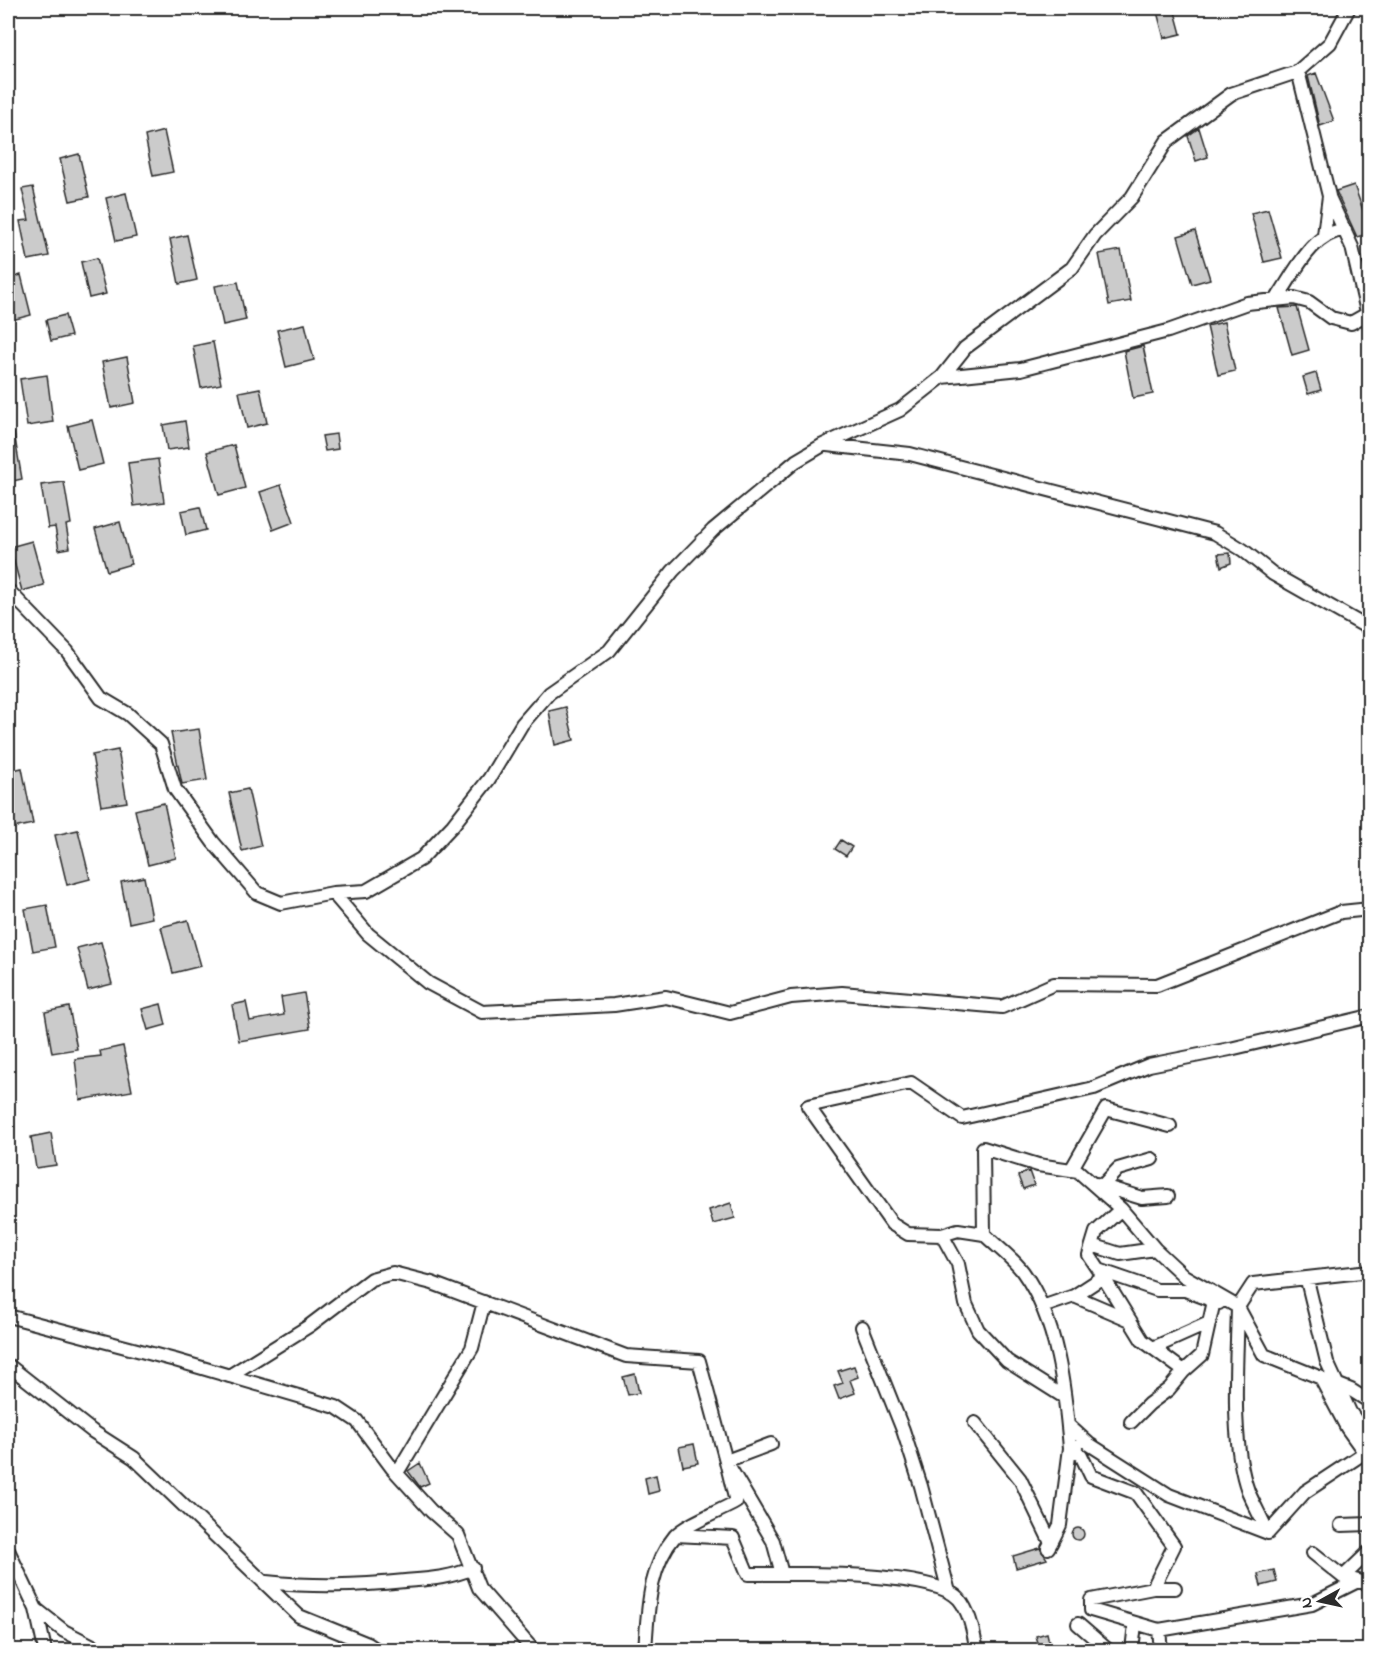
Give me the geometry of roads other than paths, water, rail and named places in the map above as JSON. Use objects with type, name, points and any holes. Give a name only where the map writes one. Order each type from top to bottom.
[{"type":"street","points":[[8,590],[67,651],[101,698],[128,714],[161,744],[175,789],[213,842],[257,893],[281,903],[333,893],[366,891],[421,859],[453,825],[489,779],[522,724],[549,693],[609,651],[673,571],[713,530],[795,461],[823,445],[900,410],[942,377],[965,348],[1071,268],[1095,235],[1132,197],[1167,141],[1232,94],[1298,71],[1330,43],[1349,8]]},
{"type":"street","points":[[942,377],[1021,369],[1168,331],[1247,303],[1294,298],[1309,302],[1331,318],[1351,323],[1369,319],[1352,248],[1329,196],[1298,71]]},
{"type":"street","points":[[1324,235],[1329,196]]},
{"type":"street","points":[[1276,300],[1311,248],[1324,235],[1345,230]]},
{"type":"street","points":[[823,445],[851,446],[910,454],[1215,533],[1243,550],[1273,574],[1370,629]]},
{"type":"street","points":[[333,893],[368,934],[428,983],[482,1012],[614,1005],[666,997],[730,1013],[791,997],[842,993],[1002,1007],[1054,984],[1157,985],[1341,912],[1370,909]]},
{"type":"street","points":[[975,1423],[1020,1479],[1049,1546],[1060,1525],[1070,1448],[1068,1425],[1057,1354],[1042,1307],[1023,1272],[984,1234],[958,1230],[942,1235],[908,1234],[892,1224],[808,1106],[911,1083],[962,1118],[1094,1088],[1149,1065],[1230,1049],[1370,1016]]},
{"type":"street","points":[[1071,1170],[1106,1109],[1170,1126]]},
{"type":"street","points":[[984,1234],[983,1148],[1038,1165],[1078,1171],[1097,1185],[1155,1249],[1184,1276],[1238,1307],[1264,1355],[1320,1377],[1370,1402]]},
{"type":"street","points":[[1097,1185],[1118,1169],[1152,1159]]},
{"type":"street","points":[[1097,1185],[1142,1198],[1168,1196]]},
{"type":"street","points":[[1121,1209],[1096,1232],[1089,1255],[1142,1340],[1184,1371]]},
{"type":"street","points":[[942,1235],[958,1264],[966,1304],[978,1330],[1006,1361],[1064,1397]]},
{"type":"street","points":[[1092,1245],[1120,1254],[1155,1249]]},
{"type":"street","points":[[1268,1533],[1248,1490],[1240,1446],[1236,1397],[1238,1307],[1253,1284],[1307,1280],[1370,1271]]},
{"type":"street","points":[[229,1376],[309,1326],[371,1279],[393,1273],[484,1302],[626,1356],[699,1361],[736,1502],[676,1535],[655,1569],[649,1602],[645,1650]]},
{"type":"street","points":[[1042,1307],[1074,1296],[1101,1273]]},
{"type":"street","points":[[1101,1273],[1157,1290],[1185,1290],[1238,1307]]},
{"type":"street","points":[[1307,1280],[1327,1362],[1368,1450]]},
{"type":"street","points":[[1074,1296],[1130,1320]]},
{"type":"street","points":[[1131,1422],[1169,1389],[1202,1355],[1214,1301]]},
{"type":"street","points":[[397,1473],[472,1348],[484,1302]]},
{"type":"street","points":[[8,1316],[301,1395],[336,1407],[357,1421],[397,1473],[431,1511],[458,1536],[479,1588],[533,1650]]},
{"type":"street","points":[[1153,1348],[1209,1323]]},
{"type":"street","points":[[862,1327],[906,1442],[948,1592]]},
{"type":"street","points":[[8,1365],[92,1431],[134,1458],[299,1616],[377,1650]]},
{"type":"street","points":[[1320,1377],[1347,1428],[1368,1450]]},
{"type":"street","points":[[1068,1425],[1089,1444],[1169,1495],[1268,1533]]},
{"type":"street","points":[[726,1461],[771,1444]]},
{"type":"street","points":[[1070,1448],[1089,1444]]},
{"type":"street","points":[[1070,1448],[1081,1455],[1090,1476],[1136,1493],[1174,1546],[1153,1588]]},
{"type":"street","points":[[1268,1533],[1305,1492],[1368,1450]]},
{"type":"street","points":[[726,1461],[773,1541],[782,1574]]},
{"type":"street","points":[[1341,1525],[1370,1524]]},
{"type":"street","points":[[676,1535],[733,1538],[748,1574],[888,1577],[948,1592],[958,1598],[970,1618],[977,1650]]},
{"type":"street","points":[[8,1550],[36,1609],[45,1650]]},
{"type":"street","points":[[1342,1577],[1370,1551]]},
{"type":"street","points":[[1312,1553],[1342,1577],[1364,1582]]},
{"type":"street","points":[[266,1582],[315,1587],[360,1587],[454,1576],[472,1568]]},
{"type":"street","points":[[1175,1588],[1153,1588],[1090,1600],[1091,1610],[1159,1630],[1312,1604],[1364,1582]]},
{"type":"street","points":[[36,1609],[64,1631],[101,1650]]},
{"type":"street","points":[[1078,1624],[1108,1650]]},
{"type":"street","points":[[1132,1650],[1136,1624]]},
{"type":"street","points":[[1159,1630],[1161,1650]]}]
